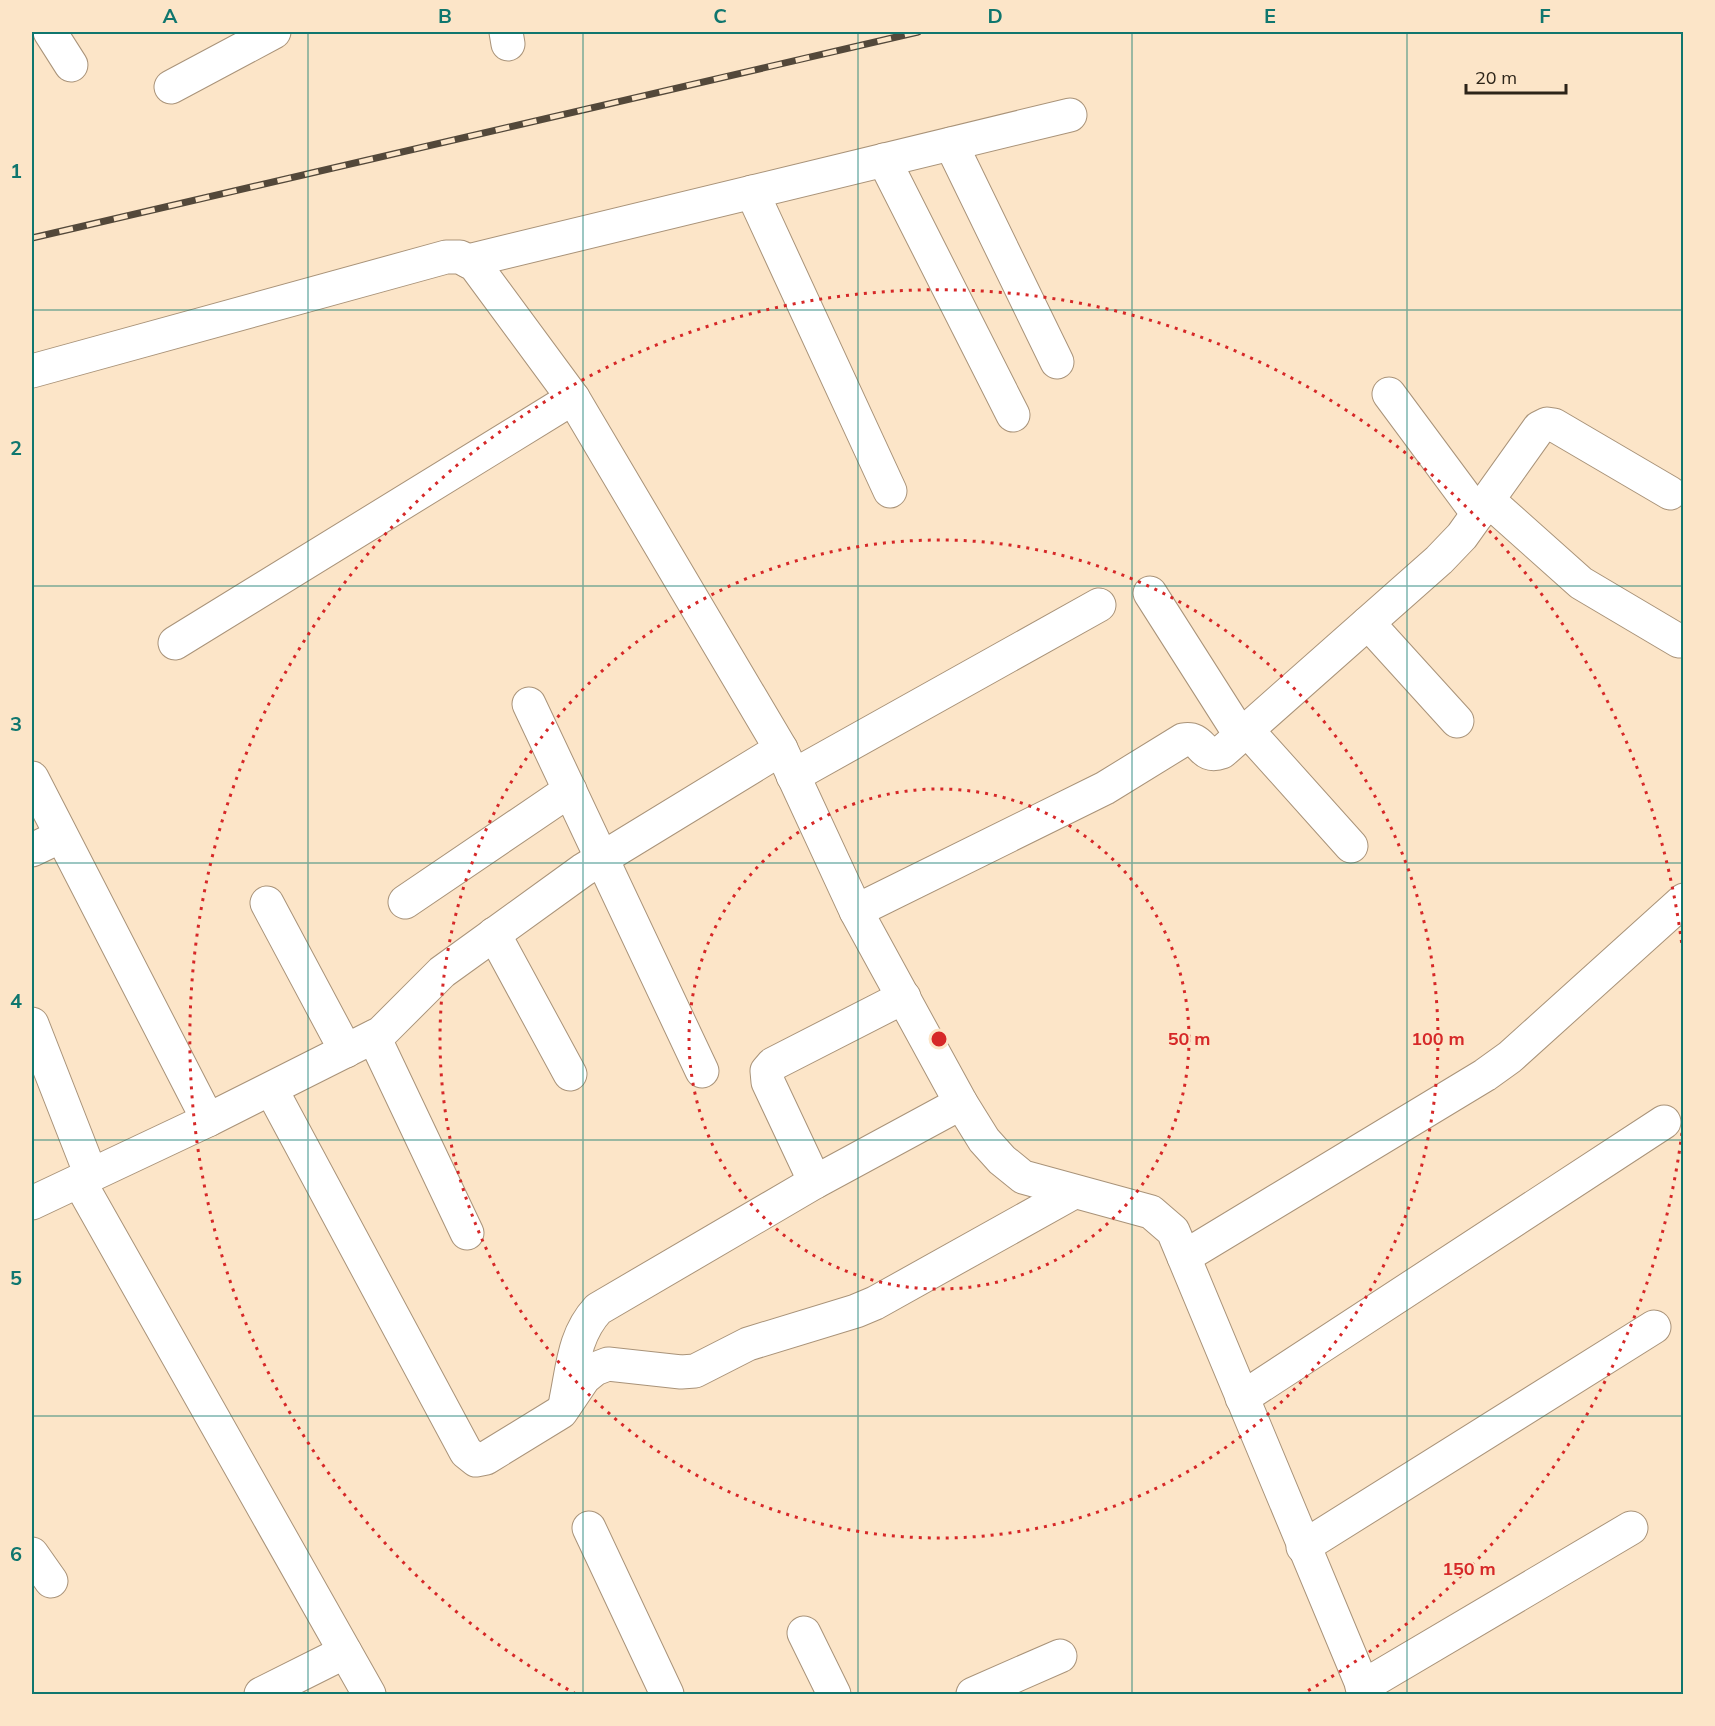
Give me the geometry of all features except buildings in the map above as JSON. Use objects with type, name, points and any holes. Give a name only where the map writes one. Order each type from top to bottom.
[{"type":"street","points":[[50,32],[71,65]]},
{"type":"street","points":[[171,87],[274,32]]},
{"type":"street","points":[[468,261],[1070,116]]},
{"type":"street","points":[[951,144],[1057,362]]},
{"type":"street","points":[[884,160],[1013,415]]},
{"type":"street","points":[[752,192],[890,491]]},
{"type":"street","points":[[32,371],[446,257],[460,257],[475,265],[573,398],[787,762],[856,911],[961,1103],[984,1140],[1023,1178],[1151,1212],[1173,1231],[1364,1691],[1630,1528]]},
{"type":"street","points":[[1389,394],[1483,507],[1581,583],[1679,641]]},
{"type":"street","points":[[175,643],[573,398]]},
{"type":"street","points":[[856,911],[1105,788],[1184,740],[1191,739],[1198,742],[1205,752],[1213,755],[1222,752],[1439,560],[1462,536],[1539,428],[1547,424],[1554,425],[1670,493]]},
{"type":"street","points":[[1150,593],[1244,733],[1351,846]]},
{"type":"street","points":[[32,1203],[208,1120],[374,1037],[390,1027],[442,972],[583,870],[787,762],[1099,605]]},
{"type":"street","points":[[1368,623],[1457,721]]},
{"type":"street","points":[[529,704],[702,1071]]},
{"type":"street","points":[[32,778],[208,1120]]},
{"type":"street","points":[[405,902],[570,790]]},
{"type":"street","points":[[32,850],[61,836]]},
{"type":"street","points":[[1184,1257],[1485,1075],[1509,1057],[1683,900]]},
{"type":"street","points":[[267,903],[346,1052]]},
{"type":"street","points":[[494,934],[570,1074]]},
{"type":"street","points":[[815,1182],[768,1082],[767,1071],[773,1064],[904,997]]},
{"type":"street","points":[[32,1024],[85,1178],[369,1695]]},
{"type":"street","points":[[374,1037],[467,1233]]},
{"type":"street","points":[[271,1089],[466,1452],[476,1460],[486,1458],[561,1412],[584,1378],[595,1369],[608,1364],[681,1372],[695,1371],[748,1344],[856,1311],[1074,1192]]},
{"type":"street","points":[[564,1407],[579,1338],[586,1322],[598,1309],[815,1182],[961,1103]]},
{"type":"street","points":[[1242,1398],[1664,1122]]},
{"type":"street","points":[[1303,1547],[1654,1327]]},
{"type":"street","points":[[589,1528],[668,1695]]},
{"type":"street","points":[[32,1554],[51,1581]]},
{"type":"street","points":[[804,1633],[834,1695]]},
{"type":"street","points":[[261,1695],[345,1652]]},
{"type":"street","points":[[973,1695],[1059,1656]]},
{"type":"railway","points":[[32,238],[918,32]]}]
